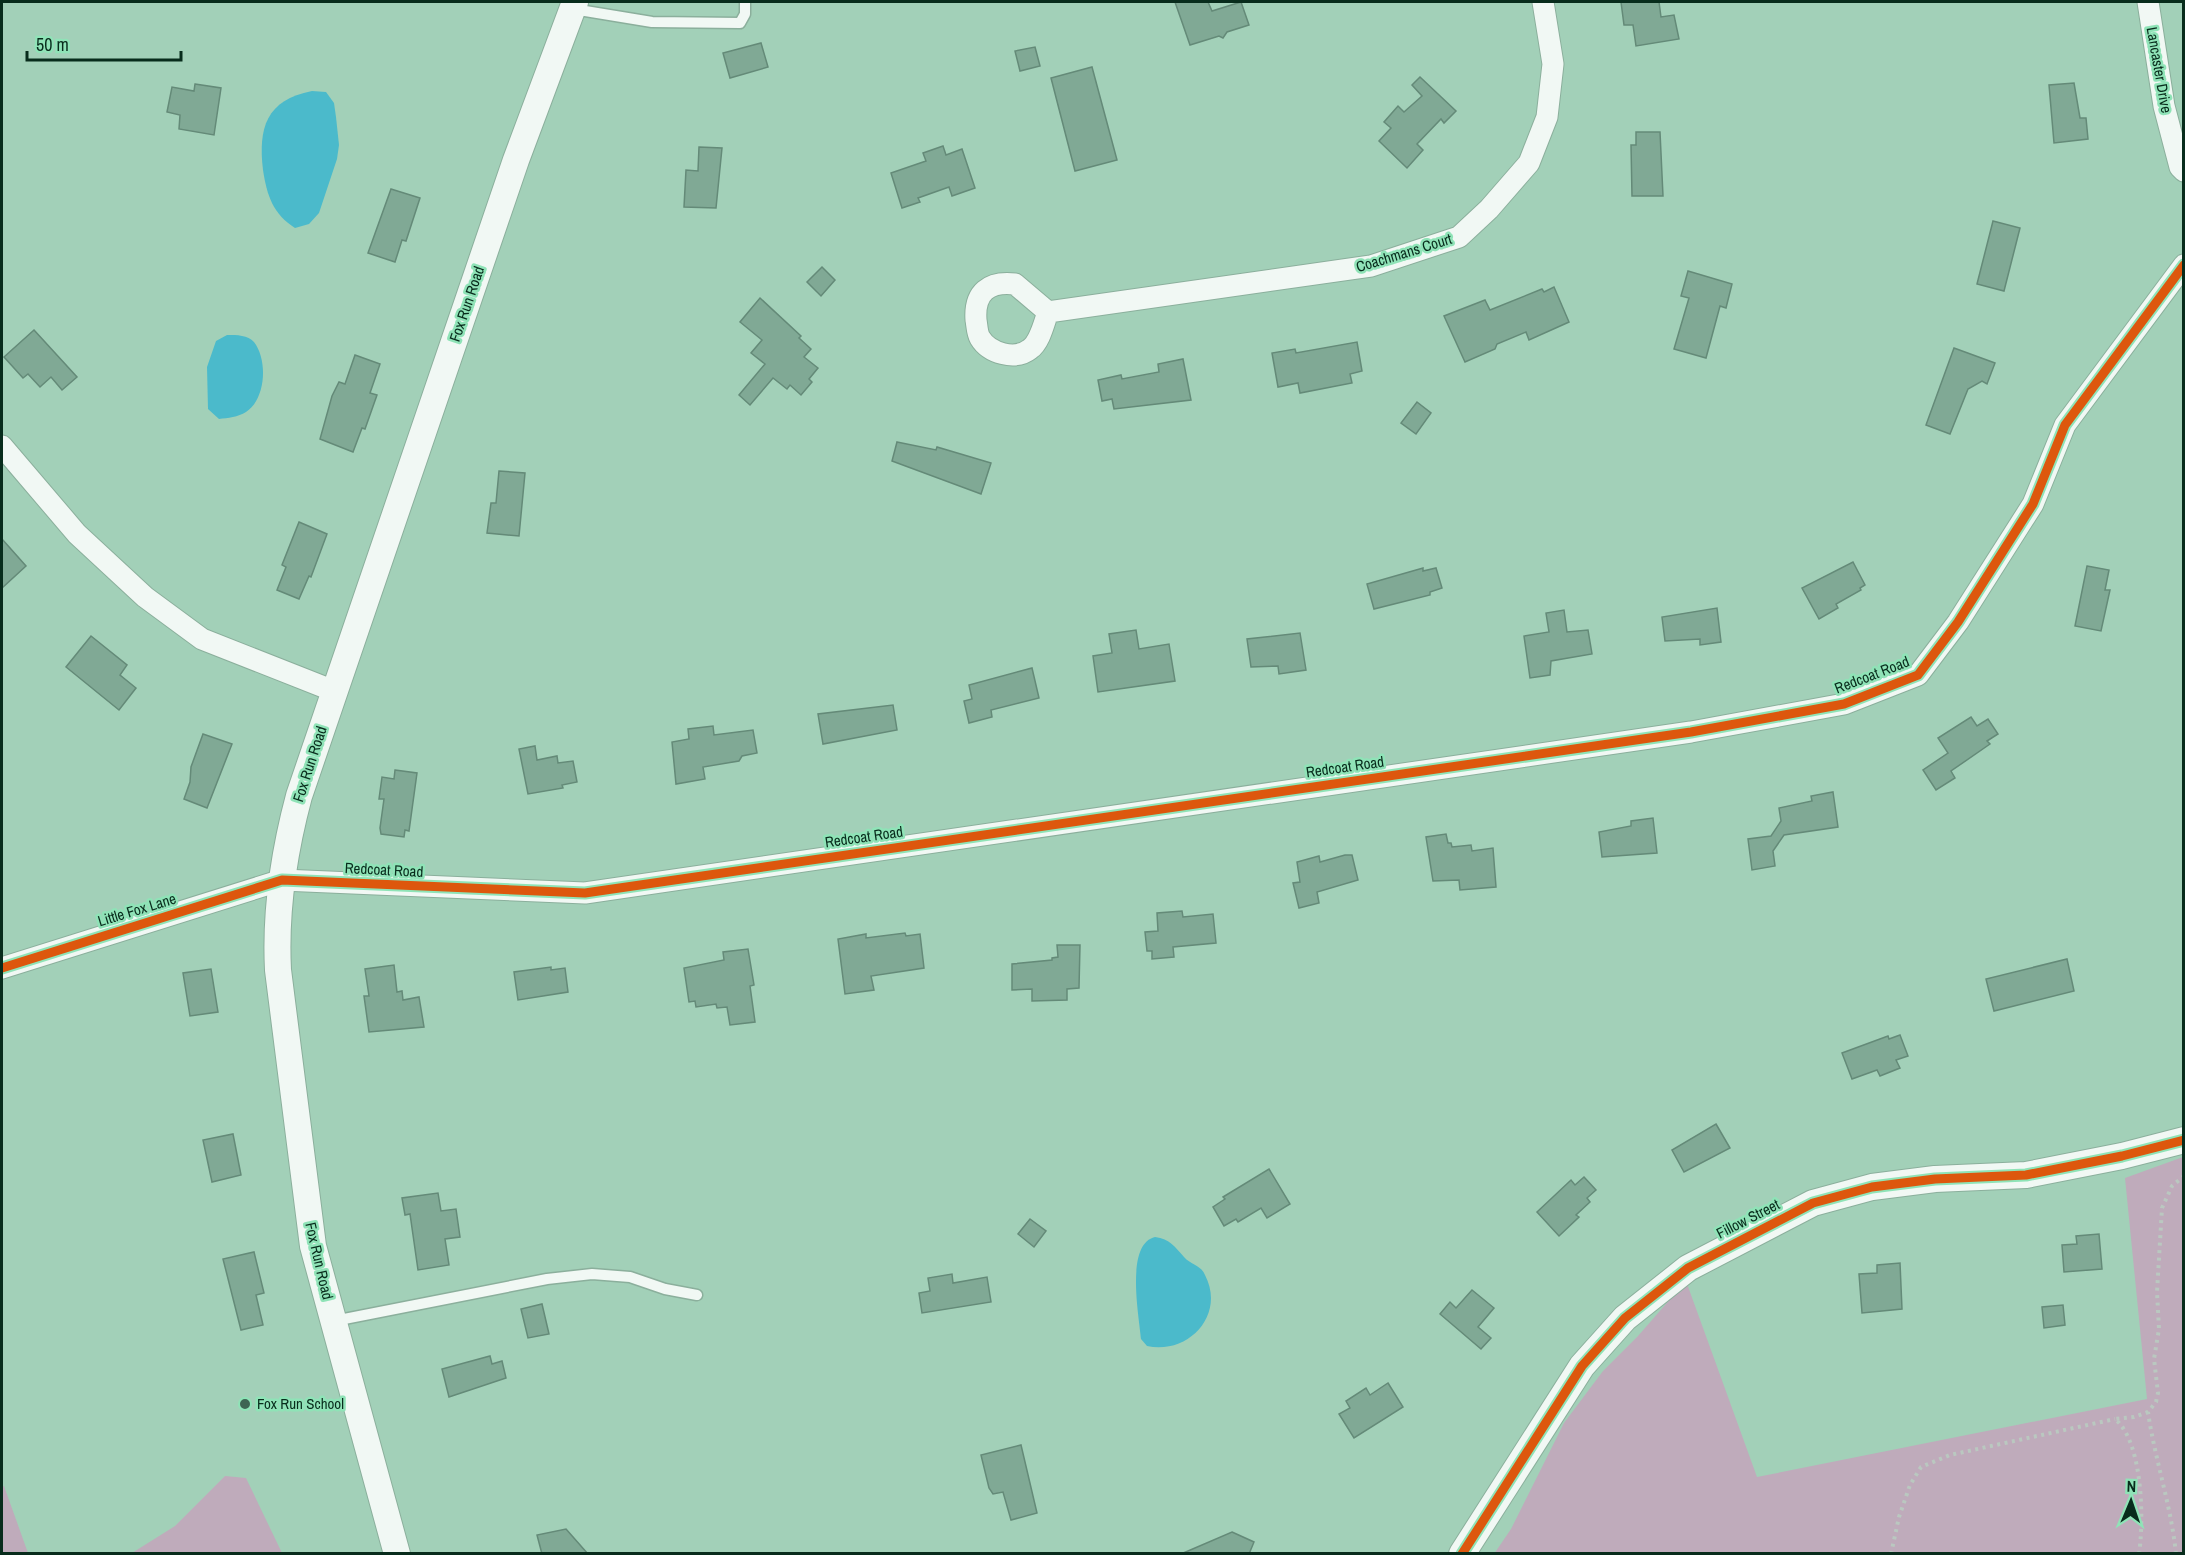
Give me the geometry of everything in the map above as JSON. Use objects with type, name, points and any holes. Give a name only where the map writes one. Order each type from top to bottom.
[{"type":"street","name":"Coachmans Court","points":[[1048,312],[1371,266],[1459,237],[1489,209],[1529,163],[1547,117],[1552,64],[1543,2]]},
{"type":"street","name":"Lancaster Drive","points":[[2148,2],[2164,106],[2180,167],[2184,171]]},
{"type":"street","name":"Fox Run Road","points":[[397,1554],[313,1246],[284,1028],[277,943],[282,880],[287,839],[334,691],[516,160],[574,5]]},
{"type":"street","name":"Redcoat Road","points":[[282,880],[585,893],[1691,732],[1844,704],[1918,675],[1958,622],[2033,504],[2065,425],[2184,265]]},
{"type":"street","points":[[2,446],[77,534],[145,597],[202,639],[334,691]]},
{"type":"street","name":"Little Fox Lane","points":[[2,968],[282,880]]},
{"type":"street","name":"Fillow Street","points":[[1462,1554],[1582,1366],[1625,1318],[1688,1268],[1813,1203],[1872,1187],[1935,1179],[2026,1175],[2122,1156],[2184,1140]]},
{"type":"lane","points":[[574,5],[652,22],[740,23],[745,14],[746,2]]},
{"type":"lane","points":[[334,1322],[548,1279],[592,1274],[630,1276],[665,1289],[697,1295]]},
{"type":"path","points":[[1891,1554],[1899,1516],[1910,1485],[1921,1467],[1950,1455],[2115,1419],[2134,1418],[2148,1412],[2156,1402],[2158,1393],[2154,1359],[2159,1329],[2157,1292],[2162,1208],[2172,1186],[2184,1176]]},
{"type":"path","points":[[2148,1412],[2153,1446],[2174,1528],[2176,1554]]},
{"type":"path","points":[[2115,1419],[2126,1433],[2141,1492],[2142,1533],[2139,1554]]},
{"type":"shaded area","points":[[2183,1157],[2183,1553],[1494,1554],[1511,1529],[1564,1423],[1603,1371],[1638,1336],[1686,1281],[1757,1477],[2147,1399],[2125,1178]]},
{"type":"shaded area","points":[[225,1476],[246,1478],[282,1553],[132,1553],[175,1526]]},
{"type":"shaded area","points":[[4,1486],[28,1553],[2,1553],[2,1487]]},
{"type":"water","points":[[312,91],[326,92],[334,103],[339,145],[337,159],[319,213],[309,224],[295,228],[281,217],[272,204],[263,170],[262,141],[268,118],[275,109],[296,95]]},
{"type":"water","points":[[227,335],[238,335],[254,342],[261,359],[263,379],[258,398],[253,406],[240,415],[219,419],[208,409],[207,367],[216,341]]},
{"type":"water","points":[[1155,1237],[1168,1242],[1187,1260],[1201,1269],[1210,1290],[1211,1304],[1207,1317],[1189,1338],[1162,1347],[1147,1346],[1141,1339],[1137,1298],[1137,1266],[1140,1253],[1146,1242]]},
{"type":"building","points":[[1175,2],[1208,2],[1212,11],[1241,2],[1249,25],[1227,32],[1223,38],[1219,36],[1190,45]]},
{"type":"building","points":[[1621,2],[1659,2],[1661,17],[1674,15],[1679,39],[1636,46],[1633,25],[1624,25]]},
{"type":"building","points":[[761,43],[768,67],[730,78],[723,53]]},
{"type":"building","points":[[1035,47],[1040,66],[1020,71],[1015,51]]},
{"type":"building","points":[[1092,67],[1117,160],[1075,171],[1051,78]]},
{"type":"building","points":[[1420,77],[1456,111],[1444,123],[1441,119],[1417,144],[1423,150],[1407,168],[1379,141],[1391,128],[1384,122],[1398,106],[1404,112],[1422,96],[1412,85]]},
{"type":"building","points":[[2074,83],[2080,118],[2086,118],[2088,139],[2054,143],[2049,85]]},
{"type":"building","points":[[195,84],[221,88],[214,135],[179,129],[180,115],[167,112],[172,87],[194,91]]},
{"type":"building","points":[[1636,132],[1660,132],[1663,196],[1632,196],[1631,145],[1636,145]]},
{"type":"building","points":[[943,146],[946,155],[962,149],[975,188],[952,196],[949,187],[918,198],[920,202],[902,208],[891,173],[926,161],[923,153]]},
{"type":"building","points":[[699,147],[722,148],[716,208],[684,207],[686,170],[698,171]]},
{"type":"building","points":[[391,189],[420,198],[406,241],[402,240],[395,262],[368,253]]},
{"type":"building","points":[[1993,221],[2020,228],[2004,291],[1977,284]]},
{"type":"building","points":[[822,267],[835,280],[821,296],[807,282]]},
{"type":"building","points":[[1688,271],[1732,284],[1726,308],[1720,306],[1706,358],[1674,349],[1689,298],[1681,296]]},
{"type":"building","points":[[1554,287],[1569,322],[1529,340],[1526,332],[1497,344],[1495,349],[1465,362],[1444,316],[1485,300],[1490,310],[1542,289],[1544,292]]},
{"type":"building","points":[[760,298],[801,336],[799,338],[811,349],[804,357],[818,368],[809,379],[812,382],[801,395],[790,385],[787,389],[773,378],[750,405],[739,395],[765,364],[751,353],[762,340],[740,322]]},
{"type":"building","points":[[34,330],[77,377],[62,390],[51,377],[40,387],[28,374],[23,378],[4,357]]},
{"type":"building","points":[[1357,342],[1362,371],[1350,374],[1352,383],[1300,393],[1298,383],[1278,387],[1272,353],[1295,349],[1296,353]]},
{"type":"building","points":[[1954,348],[1995,363],[1987,384],[1982,381],[1968,389],[1950,434],[1926,425]]},
{"type":"building","points":[[355,355],[380,364],[370,393],[377,395],[365,429],[362,428],[353,452],[320,439],[332,396],[339,382],[345,384]]},
{"type":"building","points":[[1183,359],[1191,400],[1114,409],[1112,399],[1102,401],[1098,380],[1121,375],[1122,379],[1159,372],[1158,364]]},
{"type":"building","points":[[1417,402],[1431,413],[1416,434],[1401,423]]},
{"type":"building","points":[[897,442],[936,450],[937,447],[991,463],[981,494],[892,461]]},
{"type":"building","points":[[499,471],[525,473],[519,536],[487,533],[491,503],[496,503]]},
{"type":"building","points":[[299,522],[327,534],[311,577],[309,576],[299,599],[277,590],[286,567],[282,565]]},
{"type":"building","points":[[2,539],[26,566],[2,588]]},
{"type":"building","points":[[1853,562],[1865,585],[1860,588],[1861,590],[1836,604],[1838,608],[1819,619],[1802,588]]},
{"type":"building","points":[[2087,566],[2109,570],[2105,590],[2110,590],[2101,631],[2075,626]]},
{"type":"building","points":[[1423,568],[1423,571],[1436,568],[1442,588],[1430,592],[1430,595],[1374,609],[1367,584]]},
{"type":"building","points":[[1717,608],[1721,642],[1700,645],[1700,639],[1665,641],[1662,617]]},
{"type":"building","points":[[1564,610],[1567,632],[1588,630],[1592,654],[1551,661],[1550,675],[1530,678],[1524,636],[1549,632],[1546,613]]},
{"type":"building","points":[[1136,630],[1139,649],[1169,644],[1175,681],[1098,692],[1093,656],[1112,653],[1109,634]]},
{"type":"building","points":[[1300,633],[1306,670],[1279,674],[1278,666],[1251,667],[1247,639]]},
{"type":"building","points":[[91,636],[127,665],[120,675],[136,688],[119,710],[66,667]]},
{"type":"building","points":[[1032,668],[1039,698],[991,710],[992,717],[969,723],[964,701],[972,699],[969,685]]},
{"type":"building","points":[[893,705],[897,730],[823,744],[818,714]]},
{"type":"building","points":[[1971,717],[1977,726],[1988,719],[1998,734],[1987,741],[1990,744],[1951,771],[1955,778],[1936,790],[1923,770],[1948,753],[1938,738]]},
{"type":"building","points":[[713,726],[714,735],[753,730],[757,753],[742,756],[739,761],[703,767],[705,779],[676,784],[672,742],[689,739],[688,729]]},
{"type":"building","points":[[203,734],[232,744],[207,808],[184,799],[190,782],[191,767]]},
{"type":"building","points":[[535,746],[537,760],[557,756],[558,763],[573,761],[577,782],[562,785],[563,788],[528,794],[519,749]]},
{"type":"building","points":[[395,770],[417,773],[409,831],[405,830],[404,837],[381,834],[380,828],[384,799],[379,799],[382,777],[394,779]]},
{"type":"building","points":[[1833,792],[1838,827],[1784,835],[1773,851],[1775,866],[1752,870],[1748,839],[1771,836],[1781,821],[1779,808],[1812,801],[1811,796]]},
{"type":"building","points":[[1653,818],[1657,853],[1602,857],[1599,832],[1631,826],[1631,821]]},
{"type":"building","points":[[1446,834],[1448,843],[1451,843],[1452,847],[1471,845],[1472,851],[1493,848],[1496,887],[1460,890],[1459,880],[1433,881],[1426,837]]},
{"type":"building","points":[[1352,855],[1358,880],[1317,892],[1319,903],[1299,908],[1293,883],[1300,882],[1297,862],[1319,856],[1320,862]]},
{"type":"building","points":[[1182,911],[1183,917],[1213,914],[1216,943],[1173,947],[1174,957],[1152,959],[1152,951],[1147,951],[1145,932],[1158,931],[1157,913]]},
{"type":"building","points":[[905,933],[906,936],[920,934],[924,968],[871,976],[874,990],[845,994],[838,939],[866,934],[866,938]]},
{"type":"building","points":[[1057,945],[1080,945],[1079,988],[1067,989],[1067,1000],[1032,1001],[1032,989],[1012,990],[1012,964],[1052,960],[1058,957]]},
{"type":"building","points":[[748,949],[754,985],[750,986],[755,1022],[730,1025],[727,1007],[717,1008],[716,1004],[696,1007],[695,1001],[689,1002],[684,968],[724,960],[723,952]]},
{"type":"building","points":[[2067,959],[2074,991],[1994,1011],[1986,979]]},
{"type":"building","points":[[394,965],[397,992],[402,991],[403,1000],[419,997],[424,1027],[369,1032],[364,996],[369,996],[365,969]]},
{"type":"building","points":[[551,967],[551,970],[565,968],[568,992],[518,1000],[514,972]]},
{"type":"building","points":[[211,969],[218,1012],[190,1016],[183,973]]},
{"type":"building","points":[[1900,1035],[1908,1056],[1896,1060],[1900,1068],[1880,1076],[1877,1070],[1852,1079],[1842,1053],[1888,1036],[1889,1039]]},
{"type":"building","points":[[1716,1124],[1730,1148],[1684,1172],[1672,1150]]},
{"type":"building","points":[[233,1134],[241,1175],[212,1182],[203,1140]]},
{"type":"building","points":[[1269,1169],[1290,1204],[1267,1218],[1261,1208],[1238,1222],[1236,1219],[1224,1226],[1213,1207],[1225,1199],[1223,1197]]},
{"type":"building","points":[[1584,1177],[1596,1190],[1587,1198],[1590,1202],[1576,1215],[1579,1217],[1559,1236],[1537,1212],[1571,1180],[1575,1185]]},
{"type":"building","points":[[438,1193],[441,1211],[456,1209],[460,1237],[445,1239],[449,1265],[418,1270],[410,1214],[405,1215],[402,1198]]},
{"type":"building","points":[[1030,1219],[1046,1231],[1034,1247],[1018,1234]]},
{"type":"building","points":[[2099,1234],[2102,1269],[2064,1272],[2062,1245],[2077,1244],[2076,1236]]},
{"type":"building","points":[[254,1252],[264,1293],[256,1295],[263,1325],[241,1330],[223,1259]]},
{"type":"building","points":[[1900,1263],[1902,1309],[1862,1313],[1859,1274],[1877,1273],[1877,1265]]},
{"type":"building","points":[[952,1274],[953,1283],[987,1277],[991,1302],[922,1313],[919,1293],[930,1291],[928,1278]]},
{"type":"building","points":[[1472,1290],[1494,1308],[1478,1327],[1491,1338],[1481,1349],[1440,1314],[1450,1302],[1456,1308]]},
{"type":"building","points":[[542,1304],[549,1334],[528,1338],[521,1309]]},
{"type":"building","points":[[2063,1305],[2065,1325],[2044,1328],[2042,1307]]},
{"type":"building","points":[[490,1356],[492,1364],[502,1361],[506,1378],[449,1397],[442,1369]]},
{"type":"building","points":[[1388,1383],[1403,1407],[1354,1438],[1339,1414],[1350,1408],[1346,1401],[1366,1388],[1370,1395]]},
{"type":"building","points":[[1021,1445],[1037,1513],[1011,1520],[1003,1492],[993,1494],[989,1488],[981,1455]]},
{"type":"building","points":[[566,1529],[588,1554],[542,1554],[537,1535]]},
{"type":"building","points":[[1232,1532],[1254,1542],[1249,1554],[1181,1554]]},
{"type":"cycle path","points":[[2,968],[282,880],[585,893],[1691,732],[1844,704],[1918,675],[1958,622],[2033,504],[2065,425],[2184,265]]},
{"type":"cycle path","points":[[1462,1554],[1582,1366],[1625,1318],[1688,1268],[1813,1203],[1872,1187],[1935,1179],[2026,1175],[2122,1156],[2184,1140]]},
{"type":"place","name":"Fox Run School","points":[[245,1404]]}]
